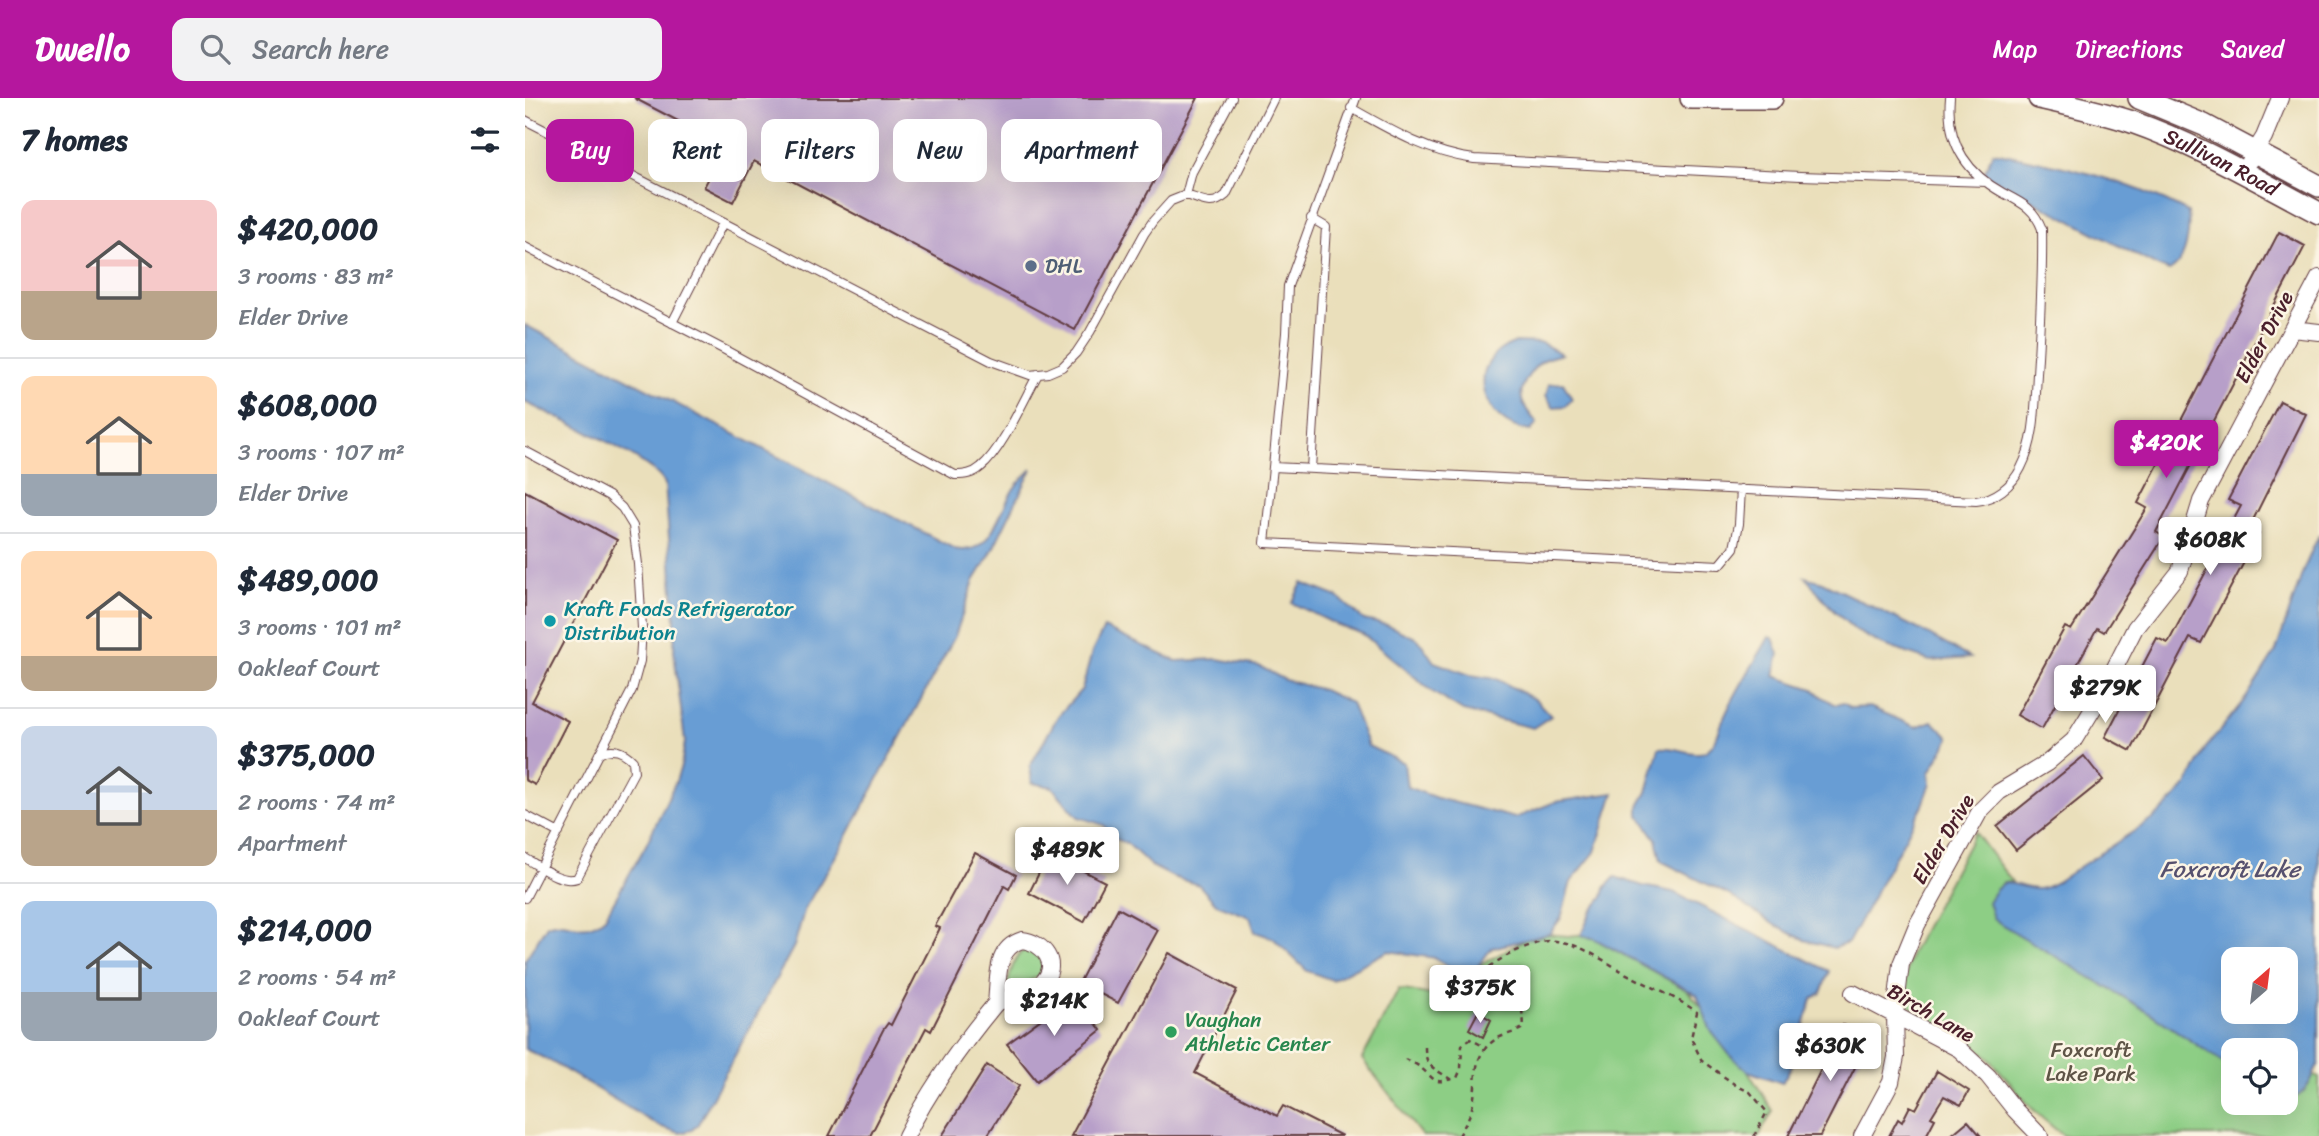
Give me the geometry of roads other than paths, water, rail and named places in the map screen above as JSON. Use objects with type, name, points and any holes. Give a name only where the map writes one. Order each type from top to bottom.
[{"type":"street","points":[[1691,98],[1772,98]]},
{"type":"street","name":"Sullivan Road","points":[[2039,98],[2133,122],[2214,157],[2319,213]]},
{"type":"street","name":"Sullivan Road","points":[[2139,98],[2204,125],[2319,186]]},
{"type":"street","points":[[2243,172],[2264,137],[2280,98]]},
{"type":"street","name":"Elder Drive","points":[[1862,1136],[1891,1082],[1896,1056],[1895,1014],[1901,964],[1917,925],[1980,811],[1999,792],[2047,763],[2074,740],[2099,699],[2135,628],[2180,571],[2201,501],[2319,278]]},
{"type":"street","points":[[2292,329],[2319,332]]},
{"type":"street","name":"Birch Lane","points":[[1853,993],[1959,1049],[1988,1076],[2040,1136]]},
{"type":"street","points":[[906,1136],[925,1100],[968,1037],[996,1003]]},
{"type":"lane","points":[[1186,195],[1192,172],[1232,98]]},
{"type":"lane","points":[[525,120],[991,361],[1030,375],[1048,373],[1062,366],[1076,353],[1148,228],[1171,201],[1186,195],[1209,203],[1217,202],[1226,195],[1273,98]]},
{"type":"lane","points":[[1356,98],[1288,286],[1286,333],[1265,543],[1720,565],[1734,548],[1739,524],[1741,489]]},
{"type":"lane","points":[[1273,467],[1987,500],[2009,486],[2021,469],[2030,444],[2034,421],[2040,315],[2042,229],[2037,216],[2025,203],[1987,182],[1962,158],[1948,119],[1949,98]]},
{"type":"lane","points":[[1351,108],[1386,128],[1441,153],[1474,159],[1800,176],[1987,182]]},
{"type":"lane","points":[[1311,218],[1325,227],[1311,469]]},
{"type":"lane","points":[[672,323],[723,223]]},
{"type":"lane","points":[[525,247],[725,350],[955,475],[967,475],[994,453],[1038,374]]},
{"type":"lane","points":[[525,451],[609,496],[622,508],[633,526],[642,628],[640,661],[632,690],[525,898]]},
{"type":"lane","points":[[525,858],[566,880],[577,878],[634,772],[633,761],[624,753],[612,750],[600,754]]},
{"type":"lane","points":[[525,815],[559,833]]},
{"type":"water","points":[[1993,152],[2117,182],[2165,200],[2188,212],[2188,236],[2180,261],[2169,271],[2157,266],[1988,177],[1984,173]]},
{"type":"water","points":[[525,325],[955,549],[977,547],[985,540],[992,532],[1013,490],[1032,469],[990,555],[974,581],[955,636],[844,842],[805,908],[794,946],[698,1124],[692,1130],[680,1133],[659,1126],[525,1049],[525,960],[547,925],[561,923],[589,926],[605,917],[646,845],[676,781],[685,742],[674,652],[675,619],[665,484],[642,462],[525,402]]},
{"type":"water","points":[[1516,342],[1542,343],[1562,354],[1541,362],[1532,371],[1522,389],[1522,400],[1537,423],[1531,431],[1514,426],[1500,417],[1490,405],[1485,391],[1484,377],[1489,363],[1499,351]]},
{"type":"water","points":[[1563,383],[1572,399],[1566,406],[1553,407],[1546,396],[1549,384]]},
{"type":"water","name":"Foxcroft Lake","points":[[2319,535],[2319,1063],[2311,1081],[2298,1096],[2298,1038],[2221,1038],[2221,1061],[2150,1013],[2001,924],[1993,918],[1988,902],[1994,892],[2004,884],[2036,889],[2053,884],[2166,808],[2188,784],[2205,749],[2246,698],[2276,651],[2304,568]]},
{"type":"water","points":[[1805,577],[1820,581],[1920,630],[1970,658],[1930,661],[1881,644],[1856,631],[1834,611]]},
{"type":"water","points":[[1302,583],[1338,597],[1364,620],[1387,625],[1418,639],[1434,662],[1470,675],[1497,679],[1536,700],[1551,716],[1533,728],[1463,711],[1434,693],[1363,634],[1337,625],[1292,603]]},
{"type":"water","points":[[1104,628],[1176,661],[1217,659],[1259,666],[1285,680],[1323,690],[1351,703],[1368,746],[1404,763],[1407,787],[1437,798],[1515,818],[1555,802],[1614,793],[1595,852],[1571,882],[1561,918],[1549,934],[1492,948],[1477,967],[1460,975],[1435,958],[1388,951],[1332,980],[1307,971],[1273,938],[1255,932],[1250,917],[1216,904],[1199,885],[1173,877],[1151,866],[1128,844],[1111,837],[1104,825],[1078,817],[1052,787],[1032,783],[1030,766],[1058,716],[1082,689],[1092,652]]},
{"type":"water","points":[[1769,637],[1773,638],[1779,654],[1774,676],[1813,689],[1836,705],[1843,703],[1851,708],[1870,707],[1916,727],[1932,721],[1950,738],[1930,772],[1931,783],[1923,805],[1848,943],[1834,948],[1804,940],[1776,926],[1729,895],[1661,861],[1656,839],[1639,815],[1639,806],[1647,792],[1659,748],[1701,753],[1710,748],[1734,697]]},
{"type":"water","points":[[1615,877],[1673,892],[1829,971],[1821,993],[1812,999],[1793,1063],[1782,1083],[1748,1071],[1729,1054],[1711,1031],[1697,995],[1595,939],[1581,935],[1591,912],[1603,897],[1605,888]]},
{"type":"place","name":"DHL","points":[[1031,266]]},
{"type":"place","name":"Kraft Foods Refrigerator Distribution","points":[[550,621]]},
{"type":"place","name":"Vaughan Athletic Center","points":[[1171,1032]]},
{"type":"park label","name":"Foxcroft Lake Park","points":[[2091,1062]]}]
